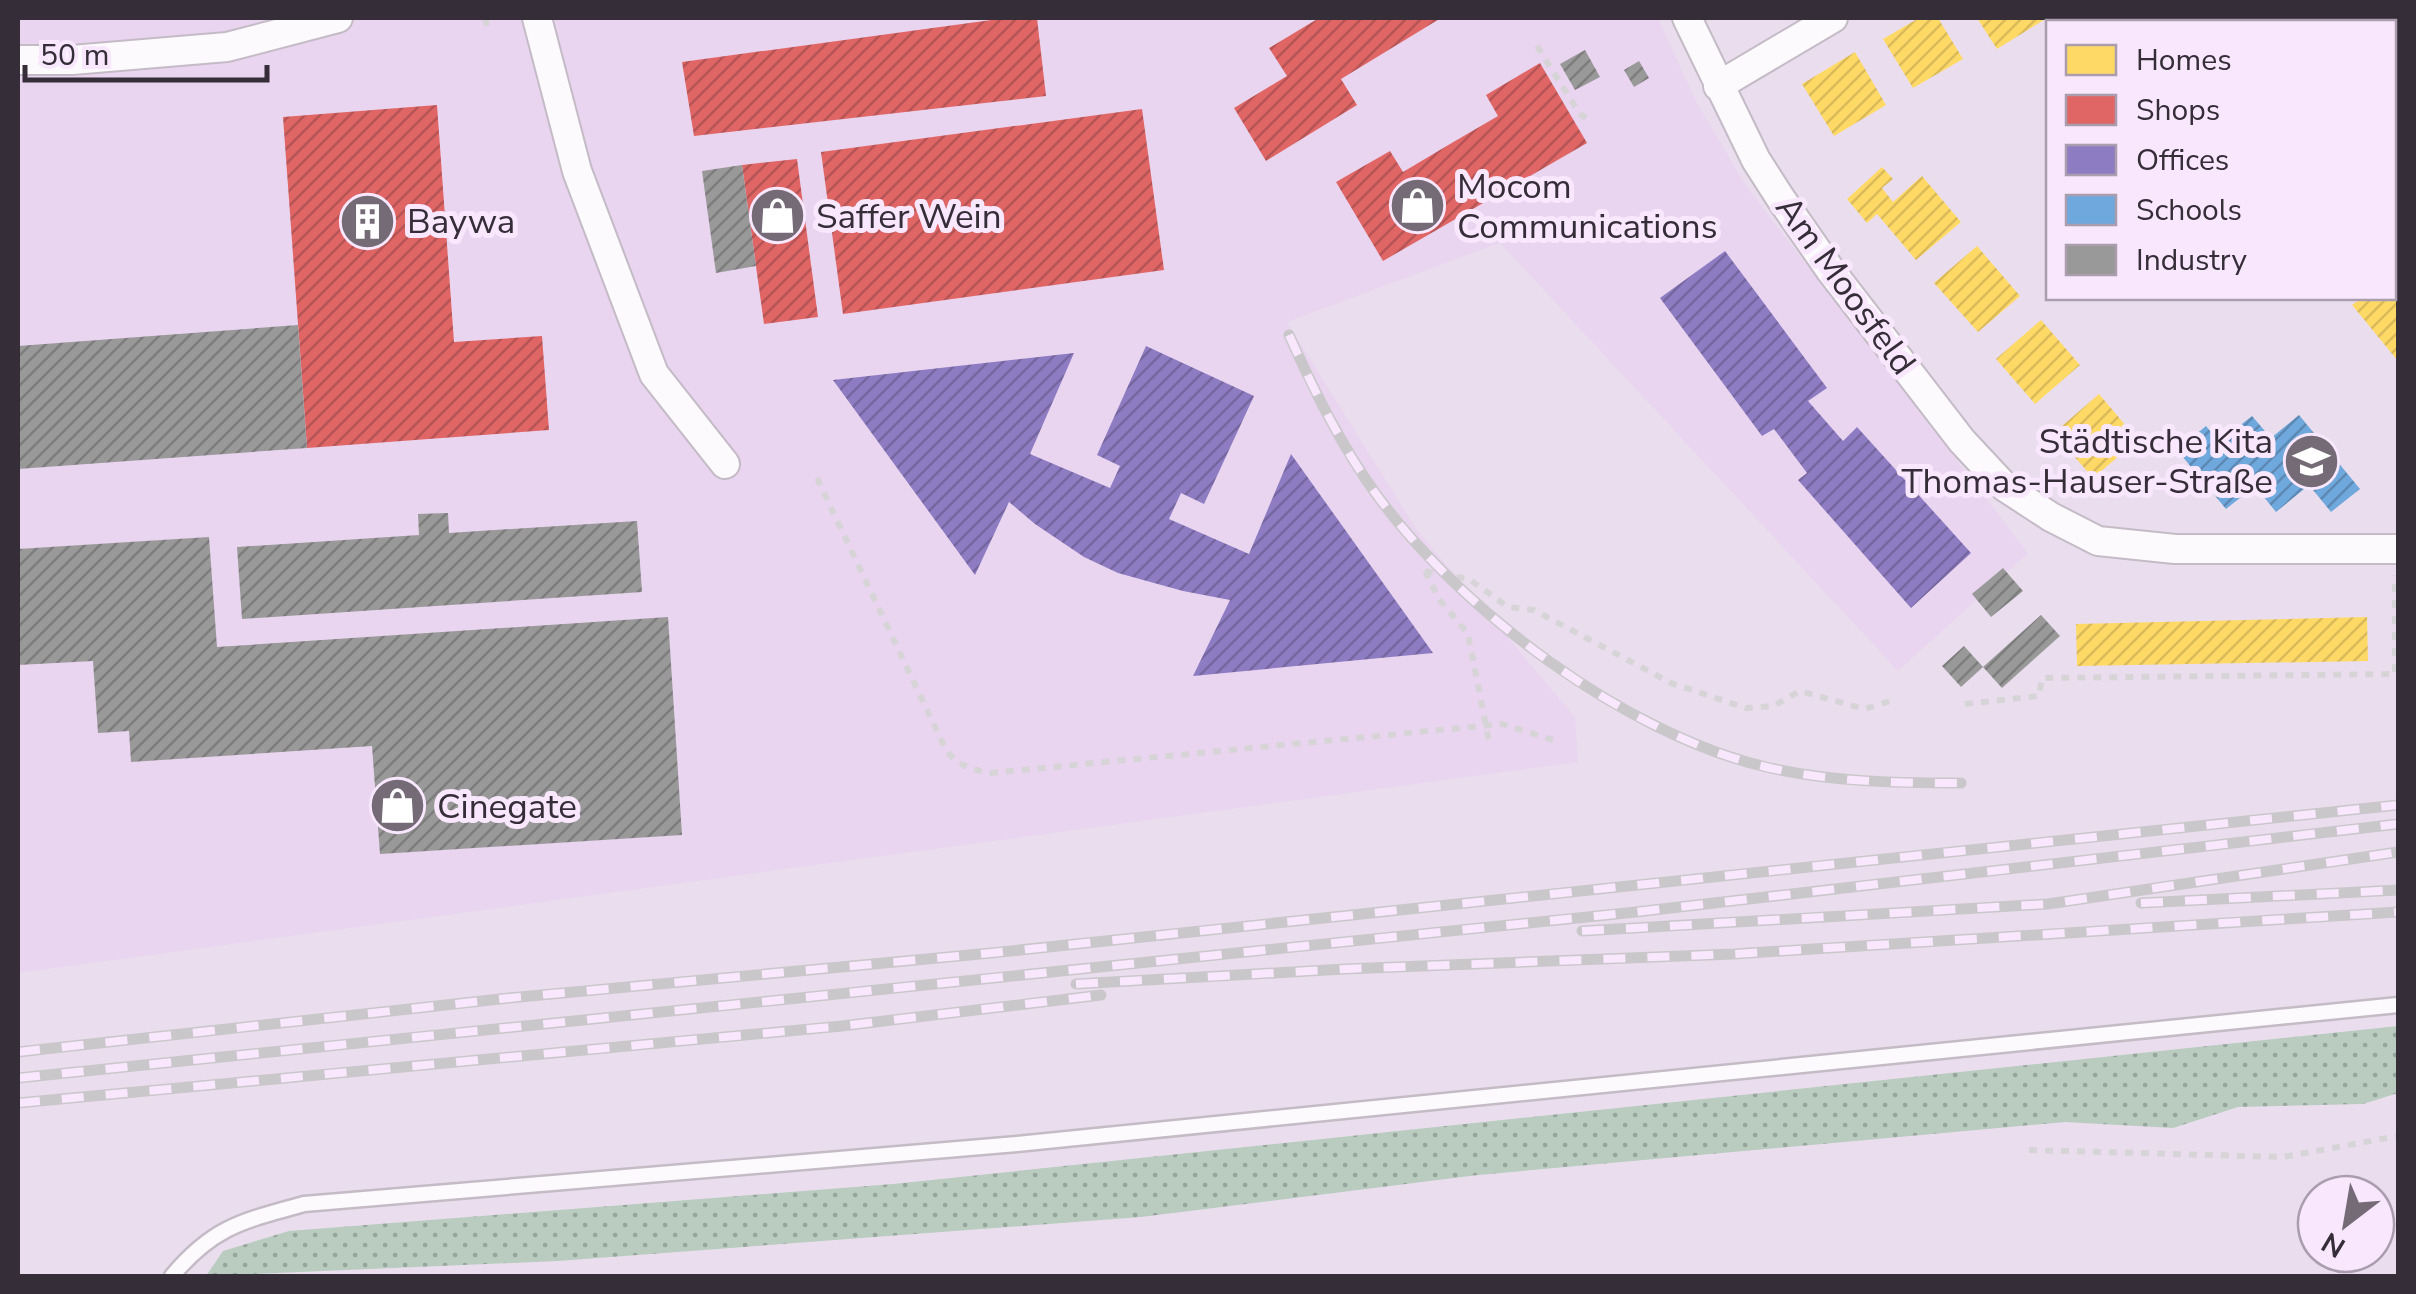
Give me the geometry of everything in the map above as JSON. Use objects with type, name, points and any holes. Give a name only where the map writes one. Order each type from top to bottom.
[{"type":"street","points":[[18,60],[72,60],[227,47],[338,18]]},
{"type":"street","points":[[536,18],[578,171],[654,374],[725,464]]},
{"type":"street","name":"Am Moosfeld","points":[[1687,18],[1756,160],[1781,199],[1938,410],[2005,487],[2051,518],[2098,541],[2175,549],[2397,549]]},
{"type":"street","points":[[1718,86],[1833,18]]},
{"type":"lane","points":[[172,1276],[209,1238],[236,1223],[304,1204],[1017,1144],[2398,1004]]},
{"type":"path","points":[[485,18],[488,29]]},
{"type":"path","points":[[1537,46],[1586,118]]},
{"type":"path","points":[[817,478],[946,750],[966,768],[990,773],[1502,724],[1553,740]]},
{"type":"path","points":[[1966,704],[2039,696],[2042,678],[2397,674],[2397,549]]},
{"type":"path","points":[[1490,747],[1468,634],[1439,600],[1425,572],[1469,579],[1508,606],[1534,610],[1671,683],[1746,708],[1773,706],[1800,691],[1864,709],[1894,700]]},
{"type":"path","points":[[2029,1150],[2283,1157],[2398,1136]]},
{"type":"shaded area","points":[[18,18],[1658,18],[1696,101],[1746,186],[2028,553],[1898,671],[1500,243],[1287,322],[1417,530],[1575,717],[1578,762],[18,973]]},
{"type":"green space","points":[[2398,1026],[2398,1093],[2363,1104],[2238,1107],[2173,1128],[2065,1122],[1478,1175],[1141,1217],[558,1261],[206,1276],[223,1251],[289,1231],[893,1184]]},
{"type":"building: Homes","points":[[1919,18],[1938,18],[1963,59],[1913,88],[1883,39]]},
{"type":"building: Homes","points":[[1977,18],[2047,18],[1997,49]]},
{"type":"building: Homes","points":[[1855,52],[1886,105],[1834,136],[1802,84]]},
{"type":"building: Homes","points":[[1882,167],[1893,179],[1882,188],[1893,202],[1922,176],[1961,222],[1916,260],[1877,214],[1867,223],[1847,199]]},
{"type":"building: Homes","points":[[1977,246],[2020,296],[1978,332],[1934,283]]},
{"type":"building: Homes","points":[[2396,269],[2398,361],[2352,305],[2359,300],[2396,300]]},
{"type":"building: Homes","points":[[2041,320],[2080,365],[2035,404],[1996,359]]},
{"type":"building: Homes","points":[[2099,394],[2138,440],[2093,478],[2054,433]]},
{"type":"building: Homes","points":[[2367,617],[2368,661],[2077,666],[2076,624]]},
{"type":"building: Shops","points":[[1006,18],[1037,18],[1046,96],[694,136],[682,62]]},
{"type":"building: Shops","points":[[1319,18],[1441,18],[1341,79],[1357,105],[1266,161],[1234,108],[1287,76],[1269,48]]},
{"type":"building: Shops","points":[[1540,63],[1587,143],[1383,261],[1336,182],[1390,151],[1403,172],[1498,116],[1486,95]]},
{"type":"building: Shops","name":"Baywa","points":[[437,105],[454,342],[542,336],[549,430],[307,448],[283,117]]},
{"type":"building: Shops","points":[[1142,109],[1164,270],[843,314],[821,152]]},
{"type":"building: Shops","name":"Saffer Wein","points":[[797,159],[818,317],[764,324],[742,165]]},
{"type":"building: Offices","points":[[1725,251],[1827,388],[1808,401],[1843,441],[1857,427],[1971,553],[1911,608],[1798,480],[1807,473],[1774,429],[1762,436],[1660,298]]},
{"type":"building: Offices","points":[[1146,346],[1254,396],[1204,504],[1181,493],[1169,519],[1249,554],[1291,454],[1433,653],[1193,676],[1230,600],[1118,573],[1084,557],[1009,502],[975,575],[833,380],[1074,353],[1030,454],[1110,488],[1120,466],[1097,455]]},
{"type":"building: Schools","points":[[2299,415],[2360,489],[2331,512],[2309,485],[2276,512],[2255,486],[2226,509],[2177,450],[2206,426],[2219,442],[2252,416],[2271,438]]},
{"type":"building: Industry","points":[[1585,50],[1600,77],[1575,90],[1560,64]]},
{"type":"building: Industry","points":[[1639,61],[1649,78],[1634,87],[1624,70]]},
{"type":"building: Industry","points":[[742,165],[756,266],[716,273],[702,171]]},
{"type":"building: Industry","points":[[298,325],[307,448],[18,469],[18,346]]},
{"type":"building: Industry","points":[[448,513],[449,533],[637,521],[642,592],[242,619],[237,547],[419,535],[418,514]]},
{"type":"building: Industry","points":[[209,537],[217,647],[668,617],[682,835],[380,854],[372,746],[131,762],[129,731],[98,733],[93,661],[18,665],[18,549]]},
{"type":"building: Industry","points":[[2003,568],[2023,591],[1991,617],[1972,594]]},
{"type":"building: Industry","points":[[2041,615],[2060,636],[2002,688],[1983,667]]},
{"type":"building: Industry","points":[[1964,646],[1983,667],[1961,687],[1942,666]]},
{"type":"railway","points":[[1289,335],[1351,456],[1411,538],[1499,623],[1550,662],[1657,727],[1712,751],[1766,767],[1839,779],[1961,783]]},
{"type":"railway","points":[[18,1052],[509,998],[991,953],[2398,805]]},
{"type":"railway","points":[[18,1078],[1636,912],[2398,824]]},
{"type":"railway","points":[[1582,931],[2048,904],[2398,852]]},
{"type":"railway","points":[[2141,903],[2398,890]]},
{"type":"railway","points":[[1076,984],[1734,954],[2398,912]]},
{"type":"railway","points":[[18,1103],[842,1026],[1101,995]]},
{"type":"place","name":"Mocom Communications","points":[[1418,206]]},
{"type":"place","name":"Saffer Wein","points":[[777,216]]},
{"type":"place","name":"Baywa","points":[[368,221]]},
{"type":"place","name":"Städtische Kita Thomas-Hauser-Straße","points":[[2312,461]]},
{"type":"place","name":"Cinegate","points":[[398,806]]}]
